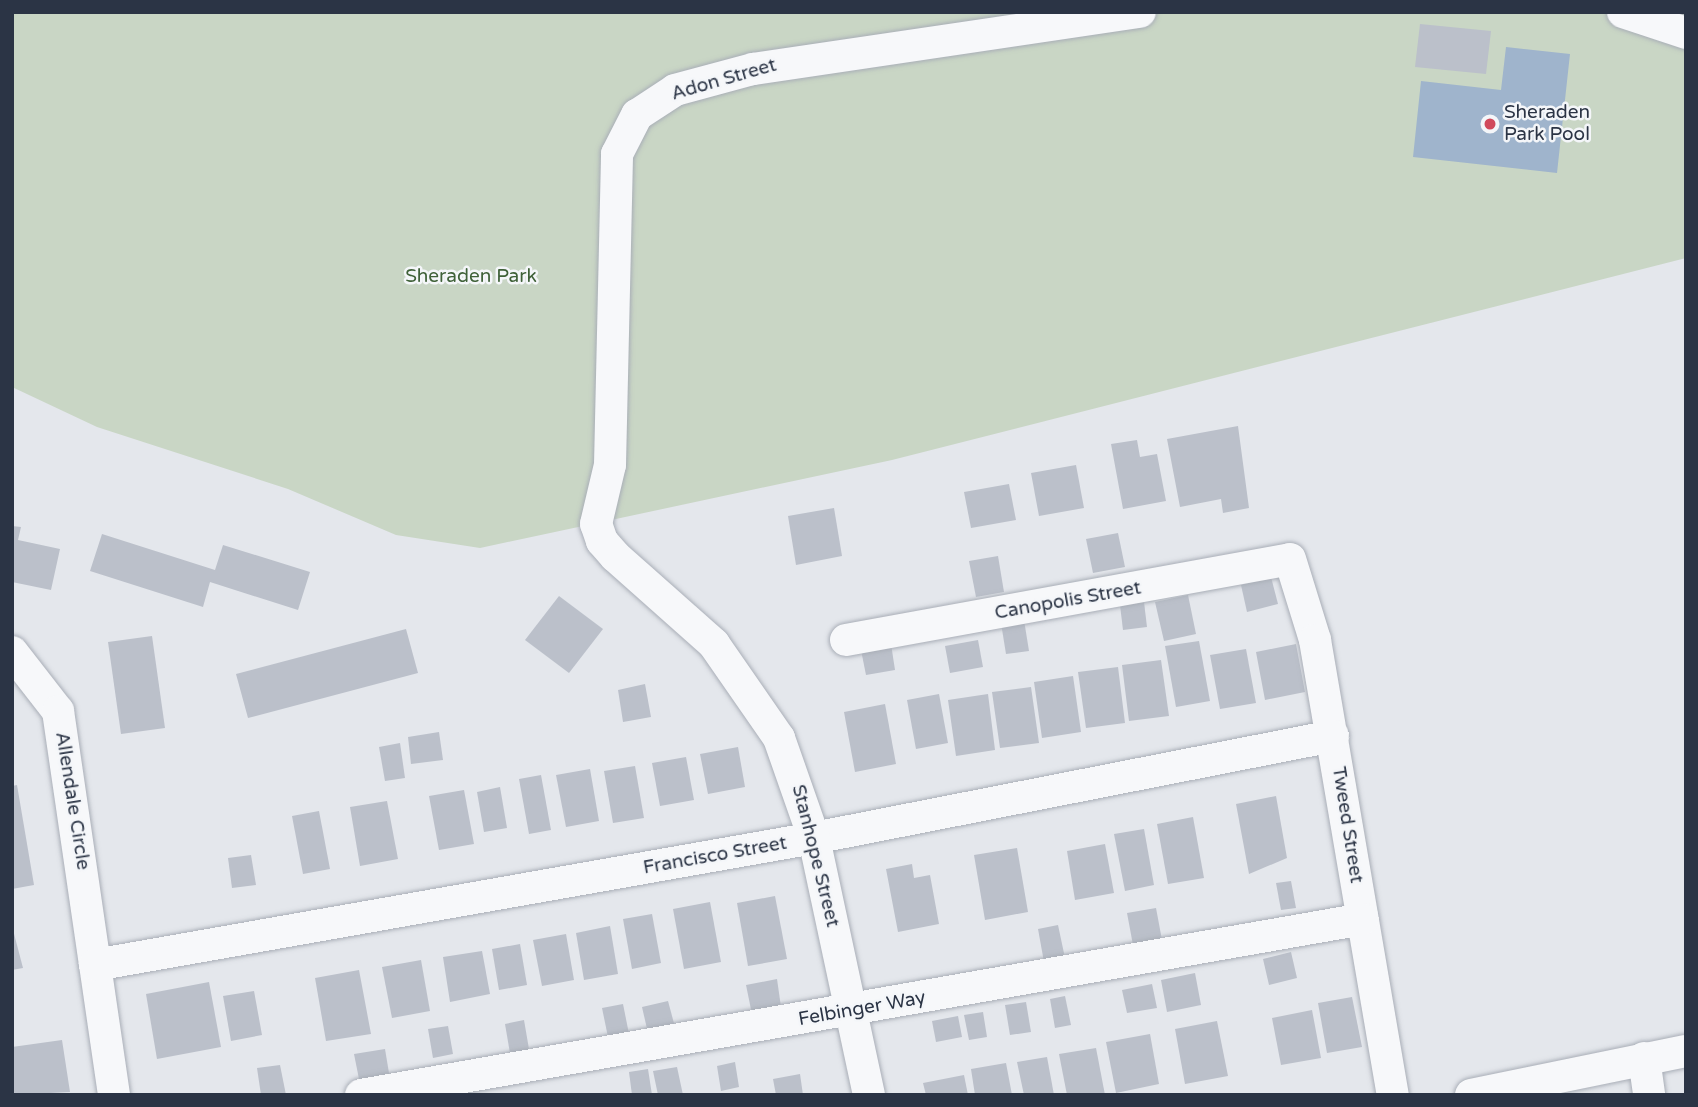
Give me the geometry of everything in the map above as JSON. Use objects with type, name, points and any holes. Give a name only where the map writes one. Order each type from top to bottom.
[{"type":"street","name":"Adon Street","points":[[615,556],[601,541],[596,524],[610,464],[617,155],[636,114],[675,90],[753,69],[1140,12]]},
{"type":"street","points":[[1623,12],[1686,33]]},
{"type":"street","name":"Stanhope Street","points":[[615,556],[715,644],[779,738],[814,838],[869,1095]]},
{"type":"street","name":"Canopolis Street","points":[[846,640],[1290,559]]},
{"type":"street","name":"Tweed Street","points":[[1290,559],[1315,640],[1393,1095]]},
{"type":"street","name":"Allendale Circle","points":[[12,652],[58,711],[114,1095]]},
{"type":"street","name":"Francisco Street","points":[[95,965],[814,838],[1333,736]]},
{"type":"street","name":"Felbinger Way","points":[[360,1095],[1363,919]]},
{"type":"street","points":[[1471,1095],[1686,1051]]},
{"type":"street","points":[[1644,1058],[1649,1095]]},
{"type":"green space","name":"Sheraden Park","points":[[12,12],[1686,12],[1686,258],[892,460],[480,548],[396,535],[288,489],[97,427],[12,387]]},
{"type":"water","name":"Sheraden Park Pool","points":[[1506,47],[1570,54],[1557,173],[1413,157],[1421,81],[1501,90]]},
{"type":"building","points":[[1420,24],[1491,31],[1486,74],[1415,67]]},
{"type":"building","points":[[1238,426],[1249,508],[1223,513],[1221,499],[1180,507],[1167,439]]},
{"type":"building","points":[[1137,440],[1140,457],[1157,454],[1166,501],[1123,509],[1111,444]]},
{"type":"building","points":[[1076,465],[1084,508],[1039,516],[1031,473]]},
{"type":"building","points":[[1009,484],[1016,520],[971,528],[964,492]]},
{"type":"building","points":[[834,508],[842,556],[796,565],[788,516]]},
{"type":"building","points":[[12,526],[21,527],[18,540],[60,549],[51,590],[12,582]]},
{"type":"building","points":[[1118,533],[1125,567],[1093,573],[1086,539]]},
{"type":"building","points":[[102,534],[215,570],[223,545],[310,572],[298,610],[210,582],[203,607],[90,571]]},
{"type":"building","points":[[998,556],[1004,592],[976,597],[969,561]]},
{"type":"building","points":[[1271,577],[1278,604],[1247,612],[1241,585]]},
{"type":"building","points":[[1188,595],[1196,634],[1164,641],[1155,602]]},
{"type":"building","points":[[559,596],[603,629],[569,673],[525,640]]},
{"type":"building","points":[[1144,602],[1147,627],[1123,630],[1120,605]]},
{"type":"building","points":[[1024,620],[1029,651],[1006,654],[1001,623]]},
{"type":"building","points":[[406,629],[418,673],[248,718],[236,674]]},
{"type":"building","points":[[152,636],[165,728],[121,734],[108,642]]},
{"type":"building","points":[[978,640],[983,667],[950,673],[945,646]]},
{"type":"building","points":[[1199,641],[1210,701],[1176,707],[1165,646]]},
{"type":"building","points":[[891,644],[895,670],[866,675],[861,650]]},
{"type":"building","points":[[1296,644],[1305,692],[1265,700],[1256,652]]},
{"type":"building","points":[[1246,649],[1256,703],[1220,709],[1210,655]]},
{"type":"building","points":[[1161,660],[1169,716],[1129,721],[1122,665]]},
{"type":"building","points":[[1118,667],[1125,723],[1086,728],[1078,672]]},
{"type":"building","points":[[1073,676],[1081,732],[1042,738],[1034,682]]},
{"type":"building","points":[[645,684],[651,717],[623,722],[618,690]]},
{"type":"building","points":[[1031,687],[1039,743],[1000,748],[992,692]]},
{"type":"building","points":[[939,694],[948,743],[916,749],[907,700]]},
{"type":"building","points":[[988,694],[995,750],[956,756],[948,700]]},
{"type":"building","points":[[885,704],[896,764],[855,772],[844,712]]},
{"type":"building","points":[[439,732],[443,760],[411,764],[408,737]]},
{"type":"building","points":[[400,743],[405,778],[385,781],[379,747]]},
{"type":"building","points":[[738,747],[745,787],[708,794],[700,754]]},
{"type":"building","points":[[686,757],[694,800],[660,806],[652,763]]},
{"type":"building","points":[[635,766],[644,818],[613,823],[604,771]]},
{"type":"building","points":[[590,769],[599,821],[566,827],[556,775]]},
{"type":"building","points":[[541,775],[551,830],[529,834],[519,779]]},
{"type":"building","points":[[17,785],[34,885],[12,889],[12,786]]},
{"type":"building","points":[[500,787],[507,828],[484,832],[477,792]]},
{"type":"building","points":[[464,790],[474,844],[439,850],[429,796]]},
{"type":"building","points":[[1276,796],[1287,858],[1249,874],[1236,804]]},
{"type":"building","points":[[387,801],[398,859],[360,866],[350,807]]},
{"type":"building","points":[[319,811],[330,869],[303,874],[292,816]]},
{"type":"building","points":[[1193,817],[1204,878],[1168,884],[1157,824]]},
{"type":"building","points":[[1144,829],[1154,885],[1125,891],[1114,834]]},
{"type":"building","points":[[1105,844],[1114,893],[1075,900],[1067,851]]},
{"type":"building","points":[[1017,848],[1028,912],[985,920],[974,855]]},
{"type":"building","points":[[251,855],[256,885],[232,888],[228,858]]},
{"type":"building","points":[[912,864],[914,878],[930,875],[939,924],[898,932],[886,869]]},
{"type":"building","points":[[1291,881],[1296,908],[1281,910],[1276,883]]},
{"type":"building","points":[[775,896],[787,959],[748,966],[737,903]]},
{"type":"building","points":[[710,902],[721,962],[684,969],[673,909]]},
{"type":"building","points":[[1156,908],[1162,940],[1133,945],[1127,913]]},
{"type":"building","points":[[652,914],[661,963],[632,969],[623,919]]},
{"type":"building","points":[[1058,925],[1065,958],[1044,962],[1038,929]]},
{"type":"building","points":[[12,926],[23,968],[12,970]]},
{"type":"building","points":[[610,926],[618,974],[584,980],[576,933]]},
{"type":"building","points":[[566,934],[574,980],[542,986],[533,940]]},
{"type":"building","points":[[520,944],[527,985],[499,990],[492,949]]},
{"type":"building","points":[[482,951],[490,994],[450,1002],[443,957]]},
{"type":"building","points":[[1291,952],[1297,978],[1269,985],[1263,959]]},
{"type":"building","points":[[421,960],[430,1011],[392,1018],[382,967]]},
{"type":"building","points":[[359,970],[371,1034],[326,1041],[315,978]]},
{"type":"building","points":[[1195,973],[1201,1005],[1167,1012],[1161,980]]},
{"type":"building","points":[[777,979],[782,1014],[753,1019],[746,985]]},
{"type":"building","points":[[209,982],[221,1047],[157,1059],[146,994]]},
{"type":"building","points":[[1152,984],[1157,1008],[1127,1013],[1122,990]]},
{"type":"building","points":[[254,991],[262,1035],[231,1041],[223,996]]},
{"type":"building","points":[[1065,996],[1071,1025],[1055,1028],[1050,999]]},
{"type":"building","points":[[1352,997],[1362,1047],[1327,1053],[1318,1003]]},
{"type":"building","points":[[668,1001],[675,1027],[648,1033],[642,1007]]},
{"type":"building","points":[[1026,1002],[1031,1032],[1010,1035],[1005,1005]]},
{"type":"building","points":[[623,1004],[629,1034],[608,1037],[602,1008]]},
{"type":"building","points":[[1312,1010],[1321,1058],[1281,1065],[1272,1018]]},
{"type":"building","points":[[983,1012],[987,1037],[969,1040],[964,1015]]},
{"type":"building","points":[[958,1016],[962,1037],[936,1042],[932,1021]]},
{"type":"building","points":[[524,1020],[530,1055],[511,1059],[505,1024]]},
{"type":"building","points":[[1217,1021],[1228,1076],[1185,1084],[1175,1029]]},
{"type":"building","points":[[448,1026],[453,1054],[433,1058],[428,1029]]},
{"type":"building","points":[[1150,1034],[1159,1084],[1116,1093],[1106,1042]]},
{"type":"building","points":[[62,1040],[70,1092],[12,1095],[12,1047]]},
{"type":"building","points":[[1096,1048],[1105,1095],[1067,1095],[1059,1054]]},
{"type":"building","points":[[385,1049],[390,1079],[360,1084],[354,1054]]},
{"type":"building","points":[[1047,1057],[1054,1095],[1024,1095],[1017,1062]]},
{"type":"building","points":[[735,1062],[739,1087],[721,1091],[717,1066]]},
{"type":"building","points":[[1006,1063],[1012,1095],[975,1095],[971,1069]]},
{"type":"building","points":[[280,1065],[286,1095],[261,1095],[257,1068]]},
{"type":"building","points":[[677,1067],[683,1095],[658,1095],[653,1071]]},
{"type":"building","points":[[648,1069],[652,1095],[632,1095],[629,1072]]},
{"type":"building","points":[[800,1074],[803,1095],[776,1095],[773,1079]]},
{"type":"building","points":[[964,1075],[968,1095],[926,1095],[923,1083]]},
{"type":"place","name":"Sheraden Park Pool","points":[[1490,124]]}]
